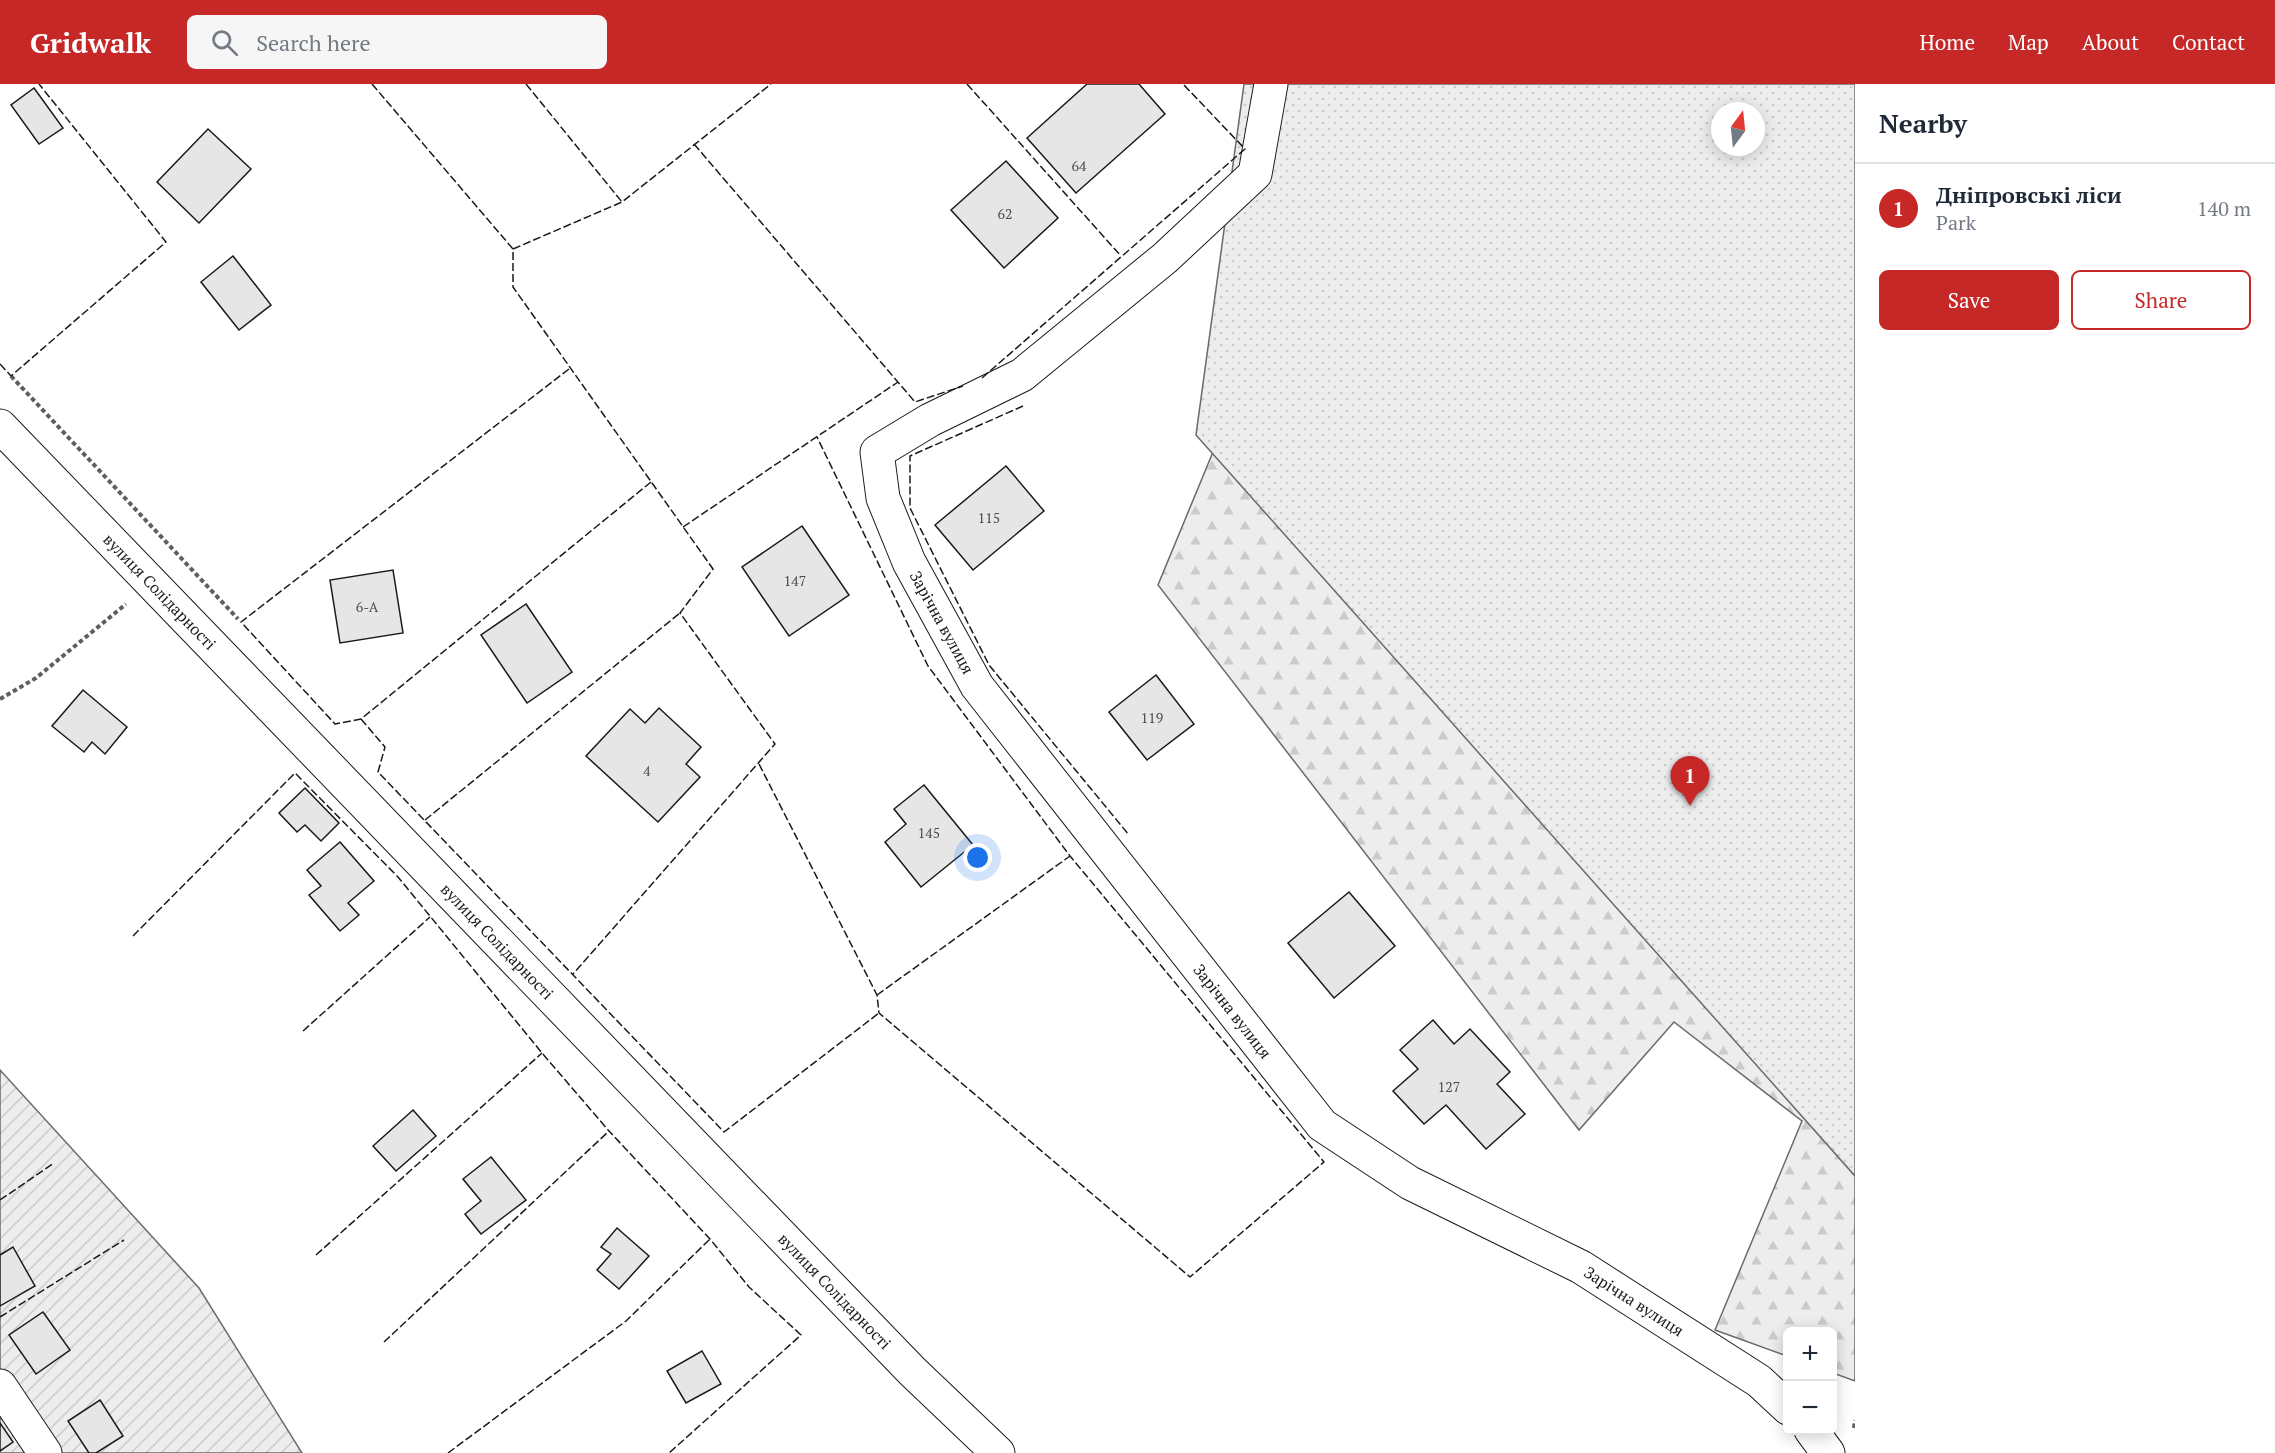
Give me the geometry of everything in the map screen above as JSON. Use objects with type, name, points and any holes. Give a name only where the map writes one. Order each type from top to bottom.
[{"type":"street","name":"Зарічна вулиця","points":[[1271,84],[1256,174],[1166,258],[1022,375],[930,420],[877,452],[883,498],[909,562],[977,686],[1322,1125],[1410,1183],[1581,1266],[1759,1381],[1783,1403]]},
{"type":"street","name":"вулиця Солідарності","points":[[0,426],[904,1362],[998,1453]]},
{"type":"street","points":[[0,1386],[45,1453]]},
{"type":"street","points":[[1814,1435],[1828,1453]]},
{"type":"path","points":[[11,376],[241,622]]},
{"type":"path","points":[[0,699],[36,678],[152,583]]},
{"type":"green space","points":[[1244,84],[1855,84],[1855,1176],[1196,435]]},
{"type":"green space","points":[[1855,84],[1855,1381],[1837,1374],[1837,1327],[1783,1327],[1783,1355],[1715,1330],[1802,1121],[1674,1022],[1579,1130],[1158,585],[1356,106]]},
{"type":"green space","points":[[0,1070],[199,1288],[302,1453],[0,1453]]},
{"type":"building","points":[[1087,84],[1139,84],[1165,114],[1076,193],[1027,138]]},
{"type":"building","points":[[34,88],[63,128],[39,144],[11,105]]},
{"type":"building","points":[[208,129],[251,169],[199,223],[157,182]]},
{"type":"building","points":[[1006,161],[1058,218],[1004,268],[951,210]]},
{"type":"building","points":[[233,256],[271,305],[239,330],[201,282]]},
{"type":"building","points":[[1006,466],[1044,511],[973,570],[935,525]]},
{"type":"building","points":[[802,526],[849,595],[789,636],[742,567]]},
{"type":"building","points":[[393,570],[403,633],[340,643],[330,580]]},
{"type":"building","points":[[526,604],[572,672],[527,703],[481,635]]},
{"type":"building","points":[[1156,675],[1194,724],[1147,760],[1109,712]]},
{"type":"building","points":[[83,690],[127,727],[105,754],[92,742],[84,752],[52,726]]},
{"type":"building","points":[[659,708],[701,747],[686,764],[700,777],[658,822],[586,756],[630,709],[645,723]]},
{"type":"building","points":[[924,785],[973,845],[921,887],[885,842],[906,824],[894,809]]},
{"type":"building","points":[[305,788],[339,823],[321,841],[305,825],[297,832],[279,813]]},
{"type":"building","points":[[340,842],[374,881],[348,903],[359,915],[340,931],[309,895],[321,886],[307,870]]},
{"type":"building","points":[[1349,892],[1395,946],[1334,998],[1288,943]]},
{"type":"building","points":[[1433,1020],[1454,1044],[1470,1029],[1510,1072],[1497,1084],[1525,1114],[1486,1149],[1446,1105],[1424,1124],[1393,1091],[1418,1069],[1400,1050]]},
{"type":"building","points":[[413,1110],[436,1136],[396,1171],[373,1146]]},
{"type":"building","points":[[491,1157],[526,1200],[481,1234],[465,1214],[481,1201],[463,1179]]},
{"type":"building","points":[[617,1228],[649,1256],[619,1289],[597,1270],[611,1254],[601,1247]]},
{"type":"building","points":[[13,1247],[35,1286],[0,1306],[0,1255]]},
{"type":"building","points":[[43,1312],[70,1350],[36,1374],[9,1335]]},
{"type":"building","points":[[702,1351],[721,1384],[686,1403],[667,1371]]},
{"type":"building","points":[[100,1400],[123,1436],[96,1453],[89,1453],[68,1421]]},
{"type":"building","points":[[0,1423],[13,1442],[0,1451]]},
{"type":"fence","points":[[0,364],[11,376],[166,242],[39,84]]},
{"type":"fence","points":[[372,84],[513,249],[513,287],[713,569],[680,613],[775,744],[573,974]]},
{"type":"fence","points":[[526,84],[622,202]]},
{"type":"fence","points":[[513,249],[622,202],[771,84]]},
{"type":"fence","points":[[967,84],[1121,256]]},
{"type":"fence","points":[[982,378],[1245,149],[1183,84]]},
{"type":"fence","points":[[694,144],[915,402],[963,386]]},
{"type":"fence","points":[[569,369],[241,622],[335,724],[361,719],[651,482]]},
{"type":"fence","points":[[683,527],[898,382]]},
{"type":"fence","points":[[1023,406],[910,456],[910,508],[989,665],[1129,835]]},
{"type":"fence","points":[[759,764],[877,995],[879,1013],[1190,1277],[1324,1162],[1070,856],[928,666],[817,437]]},
{"type":"fence","points":[[425,820],[680,613]]},
{"type":"fence","points":[[361,719],[385,747],[378,772],[724,1132],[879,1013]]},
{"type":"fence","points":[[133,936],[295,773],[398,877],[609,1131],[710,1239],[749,1287],[801,1335],[669,1453]]},
{"type":"fence","points":[[877,995],[1070,856]]},
{"type":"fence","points":[[303,1031],[430,917]]},
{"type":"fence","points":[[316,1255],[542,1053]]},
{"type":"fence","points":[[384,1342],[609,1131]]},
{"type":"fence","points":[[0,1200],[54,1163]]},
{"type":"fence","points":[[448,1453],[626,1321],[710,1239]]},
{"type":"fence","points":[[0,1317],[124,1240]]},
{"type":"place","name":"Дніпровські ліси","points":[[1690,806]]}]
